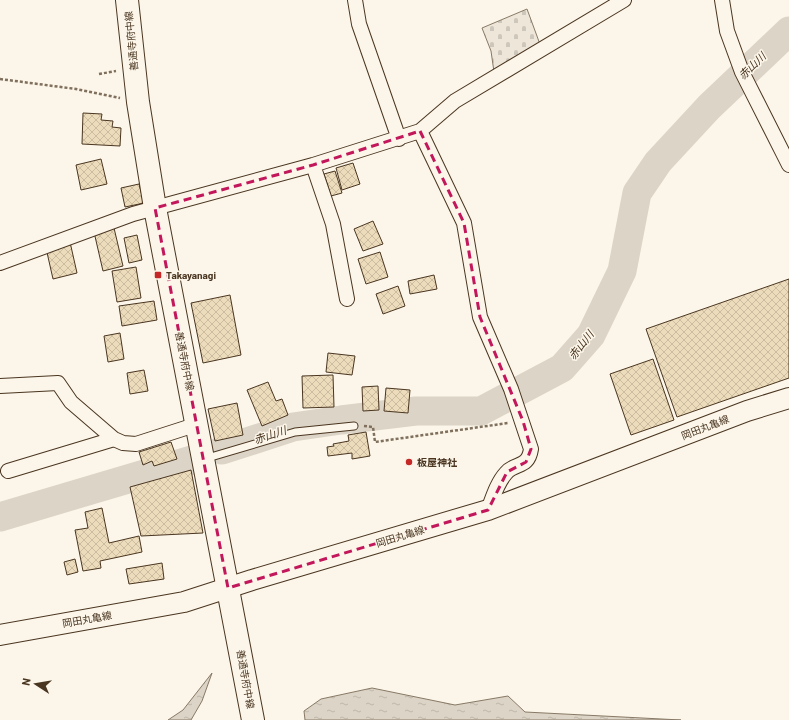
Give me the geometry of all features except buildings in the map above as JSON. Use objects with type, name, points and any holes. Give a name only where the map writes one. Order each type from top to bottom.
[{"type":"main road","name":"善通寺府中線","points":[[127,0],[138,102],[155,208],[198,424],[253,720]]},
{"type":"main road","name":"岡田丸亀線","points":[[0,634],[184,602],[488,510],[746,411],[789,398]]},
{"type":"street","points":[[355,0],[359,24],[399,139]]},
{"type":"street","points":[[0,262],[133,214],[313,165],[399,139],[420,131],[455,101],[624,0]]},
{"type":"street","points":[[722,0],[727,31],[742,72],[789,165]]},
{"type":"street","points":[[420,131],[464,223],[480,317],[513,393],[531,449],[530,456],[526,462],[507,472],[499,484],[488,510]]},
{"type":"street","points":[[313,165],[333,224],[347,299]]},
{"type":"street","points":[[0,386],[58,383],[71,402],[114,439],[123,443],[136,444],[198,424]]},
{"type":"street","points":[[8,471],[114,439]]},
{"type":"lane","points":[[204,459],[295,432],[354,426]]},
{"type":"path","points":[[0,79],[76,89],[138,102]]},
{"type":"path","points":[[354,426],[373,426],[375,442],[523,421]]},
{"type":"highlighted area","points":[[420,131],[464,223],[480,317],[523,421],[531,449],[526,462],[507,472],[488,510],[228,588],[155,208],[313,165]]},
{"type":"green space","points":[[527,9],[541,47],[494,72],[491,51],[482,28]]},
{"type":"water","points":[[212,673],[202,701],[191,720],[168,720],[183,710]]},
{"type":"water","points":[[372,688],[455,705],[508,696],[525,712],[681,720],[305,720],[304,711],[321,699]]},
{"type":"waterway","name":"赤山川","points":[[222,450],[293,427],[416,411],[481,411],[562,368],[591,335],[622,271],[637,193],[658,162],[709,107],[789,31]]},
{"type":"waterway","name":"赤山川","points":[[0,517],[192,460]]},
{"type":"place","name":"Takayanagi","points":[[158,275]]},
{"type":"place","name":"板屋神社","points":[[409,462]]}]
